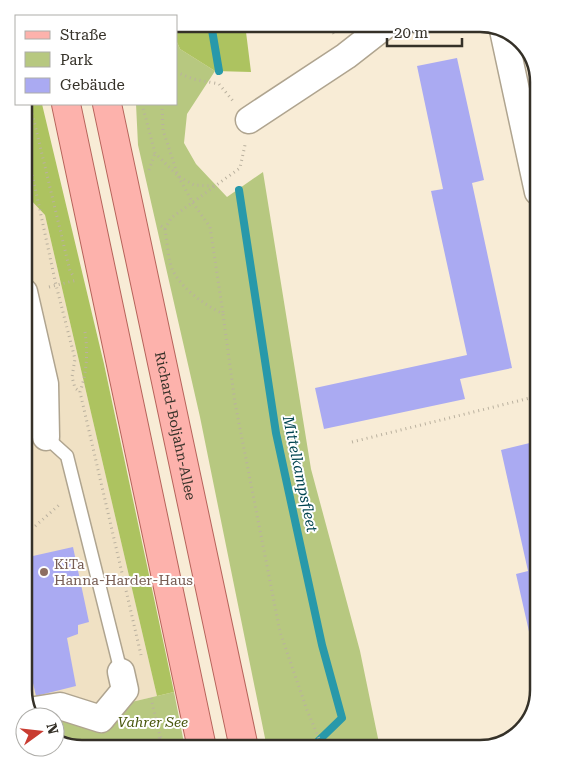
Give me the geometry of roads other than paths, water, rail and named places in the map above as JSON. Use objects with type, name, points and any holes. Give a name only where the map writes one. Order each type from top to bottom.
[{"type":"main road","points":[[66,105],[200,739]]},
{"type":"main road","name":"Richard-Boljahn-Allee","points":[[107,105],[242,739]]},
{"type":"street","points":[[250,120],[346,56],[376,33]]},
{"type":"street","points":[[505,40],[530,155]]},
{"type":"street","points":[[33,354],[45,384],[46,437]]},
{"type":"street","points":[[65,708],[101,719],[125,690],[131,664]]},
{"type":"lane","points":[[46,437],[67,456],[131,664]]},
{"type":"waterway","name":"Mittelkampsfleet","points":[[212,32],[219,71]]},
{"type":"waterway","name":"Mittelkampsfleet","points":[[239,190],[276,433],[322,645],[342,718],[320,740]]},
{"type":"place","name":"KiTa Hanna-Harder-Haus","points":[[44,572]]},
{"type":"park label","name":"Vahrer See","points":[[153,722]]}]
